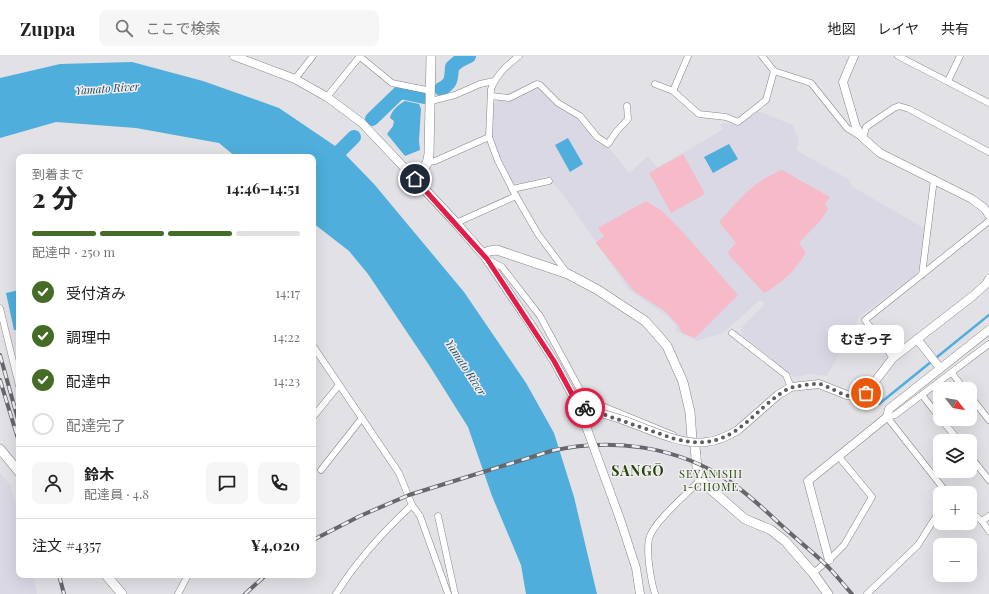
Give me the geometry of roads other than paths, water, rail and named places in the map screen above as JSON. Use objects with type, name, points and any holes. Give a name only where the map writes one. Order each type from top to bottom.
[{"type":"main road","points":[[431,56],[428,162],[415,179],[485,257],[489,251],[497,250],[568,274],[598,290],[645,321],[667,346],[684,382],[690,412],[692,439],[695,447],[700,480],[745,519],[771,530],[785,541],[813,573],[828,594]]},
{"type":"main road","points":[[0,449],[16,468]]},
{"type":"main road","points":[[109,578],[122,594]]},
{"type":"street","points":[[234,56],[245,58],[295,79],[327,97],[362,123],[415,179]]},
{"type":"street","points":[[295,79],[313,56]]},
{"type":"street","points":[[327,97],[359,56],[392,83],[431,91]]},
{"type":"street","points":[[519,56],[506,66],[494,81],[491,96],[489,137],[498,161],[516,196],[538,234],[568,274]]},
{"type":"street","points":[[673,91],[688,56]]},
{"type":"street","points":[[762,56],[774,71],[811,83],[847,128],[863,138],[880,153],[972,199],[984,208],[989,215]]},
{"type":"street","points":[[854,56],[843,82],[856,127],[863,138]]},
{"type":"street","points":[[898,56],[987,102],[989,95]]},
{"type":"street","points":[[909,62],[912,56]]},
{"type":"street","points":[[948,81],[960,56]]},
{"type":"street","points":[[655,84],[673,91],[699,114],[726,117],[738,122],[766,100],[774,71]]},
{"type":"street","points":[[430,101],[455,95],[480,84],[494,81]]},
{"type":"street","points":[[491,96],[509,98],[537,84],[540,85],[558,103],[580,116],[597,136],[608,144],[616,132],[628,119],[627,106]]},
{"type":"street","points":[[863,138],[866,127],[899,106],[908,109],[989,152]]},
{"type":"street","points":[[428,162],[435,161],[489,137]]},
{"type":"street","points":[[922,275],[934,179]]},
{"type":"street","points":[[512,189],[549,181]]},
{"type":"street","points":[[456,223],[516,196]]},
{"type":"street","points":[[893,358],[865,320],[989,221]]},
{"type":"street","points":[[485,257],[554,361],[579,407],[620,519],[636,568],[640,594]]},
{"type":"street","points":[[485,257],[502,267],[540,316],[585,399],[673,435],[692,439]]},
{"type":"street","points":[[579,407],[621,419],[675,439],[705,443],[720,439],[738,430],[778,395],[791,387],[819,384],[847,395],[858,397],[866,393],[893,358],[974,295],[986,284],[989,279]]},
{"type":"street","points":[[0,308],[16,366]]},
{"type":"street","points":[[887,418],[889,409],[938,366],[989,330]]},
{"type":"street","points":[[732,333],[786,375],[791,387]]},
{"type":"street","points":[[917,339],[938,366]]},
{"type":"street","points":[[829,560],[808,481],[887,418],[895,415],[989,344]]},
{"type":"street","points":[[316,350],[399,473],[412,504],[420,516],[448,594]]},
{"type":"street","points":[[952,373],[959,382]]},
{"type":"street","points":[[316,413],[339,385]]},
{"type":"street","points":[[922,395],[933,408]]},
{"type":"street","points":[[977,405],[989,420]]},
{"type":"street","points":[[321,470],[362,418]]},
{"type":"street","points":[[887,418],[941,486]]},
{"type":"street","points":[[813,573],[844,545],[872,497],[839,457]]},
{"type":"street","points":[[977,465],[989,480]]},
{"type":"street","points":[[655,594],[647,551],[649,537],[654,527],[700,480]]},
{"type":"street","points":[[336,594],[343,583],[389,528],[412,504]]},
{"type":"street","points":[[438,516],[455,594]]},
{"type":"street","points":[[982,521],[989,516]]},
{"type":"street","points":[[977,517],[982,521],[989,531]]},
{"type":"street","points":[[867,594],[918,545],[933,521]]},
{"type":"street","points":[[178,594],[186,578]]},
{"type":"water","name":"Yamato River","points":[[132,62],[203,81],[279,108],[341,150],[374,184],[464,292],[526,383],[554,433],[574,497],[597,594],[526,594],[521,565],[492,496],[468,427],[429,365],[368,274],[349,251],[316,225],[316,154],[232,154],[219,143],[136,128],[56,122],[0,138],[0,78],[60,64]]},
{"type":"water","points":[[405,101],[419,104],[421,109],[419,141],[420,150],[405,156],[387,134],[393,126],[394,121],[390,118],[392,113]]},
{"type":"water","points":[[568,138],[583,164],[570,172],[555,145]]},
{"type":"water","points":[[729,144],[738,159],[713,173],[704,157]]},
{"type":"water","points":[[16,291],[16,330],[14,330],[6,293]]},
{"type":"waterway","points":[[441,89],[449,83],[452,67],[459,61],[469,56]]},
{"type":"waterway","points":[[372,119],[400,92],[424,97]]},
{"type":"waterway","points":[[327,164],[354,137]]},
{"type":"waterway","points":[[879,404],[989,315]]},
{"type":"railway","points":[[0,355],[16,412]]},
{"type":"railway","points":[[0,380],[16,432]]},
{"type":"railway","points":[[316,538],[360,516],[409,495],[551,451],[574,447],[620,445],[666,452],[709,469],[729,481],[755,501],[823,562],[852,594]]},
{"type":"railway","points":[[60,578],[64,594]]},
{"type":"railway","points":[[245,594],[263,578]]},
{"type":"place","name":"むぎっ子","points":[[866,393]]},
{"type":"district","name":"SANGŌ","points":[[638,470]]},
{"type":"district","name":"SEYANISHI 1-CHOME","points":[[711,479]]}]
